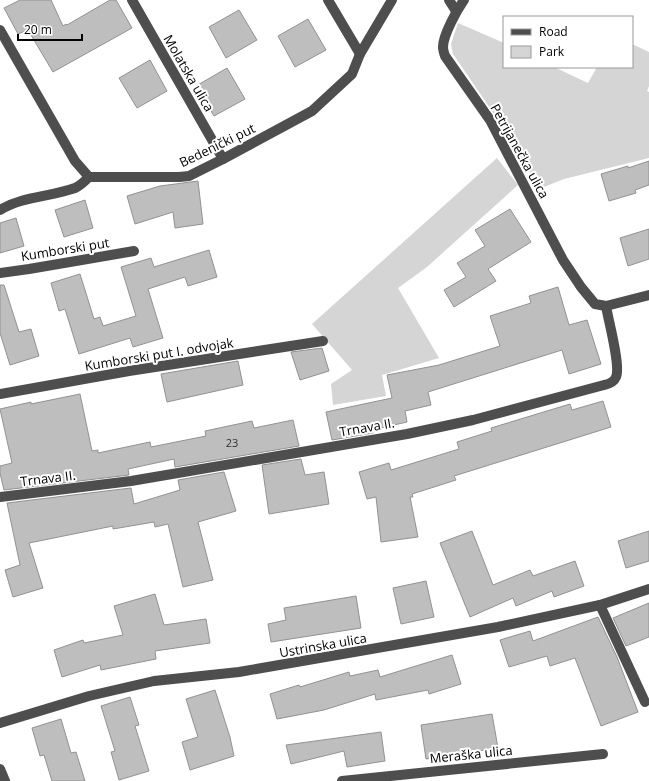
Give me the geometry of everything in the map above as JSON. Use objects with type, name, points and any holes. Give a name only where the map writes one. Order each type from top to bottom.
[{"type":"street","name":"Molatska ulica","points":[[132,0],[223,159]]},
{"type":"street","points":[[328,0],[360,54]]},
{"type":"street","name":"Bedenički put","points":[[89,177],[189,176],[312,111],[352,74],[360,54],[392,0]]},
{"type":"street","points":[[449,0],[456,11]]},
{"type":"street","name":"Petrijanečka ulica","points":[[464,0],[456,11],[443,42],[443,49],[446,56],[490,120],[563,260],[581,287],[595,304],[606,306]]},
{"type":"street","points":[[0,30],[75,161],[89,177],[76,188],[30,198],[10,204],[0,210]]},
{"type":"street","name":"Kumborski put","points":[[0,272],[29,269],[134,251]]},
{"type":"street","points":[[606,306],[649,295]]},
{"type":"street","name":"Trnava II.","points":[[0,497],[131,481],[407,434],[473,420],[604,386],[611,383],[616,377],[617,366],[606,306]]},
{"type":"street","name":"Kumborski put I. odvojak","points":[[0,394],[128,371],[323,341]]},
{"type":"street","name":"Ustrinska ulica","points":[[0,723],[89,696],[154,681],[239,672],[498,627],[600,605],[649,589]]},
{"type":"street","points":[[600,605],[645,702]]},
{"type":"street","name":"Meraška ulica","points":[[342,781],[603,754]]},
{"type":"street","points":[[0,769],[5,781]]},
{"type":"green space","points":[[458,23],[503,43],[503,68],[556,68],[588,83],[596,68],[633,68],[633,44],[649,52],[649,86],[647,91],[649,92],[649,158],[564,179],[539,189],[507,133],[453,54],[451,44]]},
{"type":"green space","points":[[497,158],[518,185],[427,267],[398,288],[439,358],[382,375],[386,396],[333,405],[331,384],[352,370],[312,324]]},
{"type":"building","points":[[20,0],[51,0],[63,26],[110,0],[116,0],[132,28],[53,72],[28,30],[18,34],[4,8]]},
{"type":"building","points":[[239,10],[257,40],[226,58],[209,27]]},
{"type":"building","points":[[308,19],[326,50],[295,67],[278,36]]},
{"type":"building","points":[[150,60],[167,91],[137,108],[119,78]]},
{"type":"building","points":[[227,68],[245,99],[214,116],[196,86]]},
{"type":"building","points":[[649,161],[649,185],[635,190],[636,193],[609,201],[601,174],[628,166],[628,168]]},
{"type":"building","points":[[198,181],[203,224],[175,228],[173,212],[135,224],[127,196],[160,186]]},
{"type":"building","points":[[85,200],[93,228],[64,237],[55,210]]},
{"type":"building","points":[[510,209],[531,242],[488,269],[496,281],[454,307],[444,290],[466,277],[457,263],[485,246],[475,230]]},
{"type":"building","points":[[16,218],[24,246],[0,253],[0,223]]},
{"type":"building","points":[[649,229],[649,259],[628,266],[620,238]]},
{"type":"building","points":[[209,250],[217,277],[188,286],[185,277],[148,289],[163,338],[133,347],[130,338],[79,354],[65,309],[59,311],[51,283],[80,274],[94,319],[100,317],[103,326],[136,316],[121,267],[151,258],[154,267]]},
{"type":"building","points":[[0,285],[4,285],[19,332],[31,329],[39,356],[10,365],[0,333]]},
{"type":"building","points":[[558,287],[569,325],[587,320],[601,364],[569,374],[562,350],[428,392],[431,405],[405,411],[407,422],[372,430],[373,433],[332,440],[326,412],[392,398],[387,375],[439,365],[500,346],[490,316],[531,303],[529,296]]},
{"type":"building","points":[[322,348],[329,371],[300,380],[291,352]]},
{"type":"building","points":[[238,361],[243,385],[167,402],[161,374]]},
{"type":"building","points":[[80,394],[92,451],[98,450],[98,453],[150,442],[151,447],[206,436],[205,431],[252,421],[254,428],[293,420],[299,446],[175,467],[174,459],[128,469],[129,475],[4,490],[0,466],[12,463],[0,409]]},
{"type":"building","points":[[603,401],[611,427],[454,476],[456,480],[412,494],[413,497],[410,497],[418,537],[381,542],[376,497],[367,499],[359,472],[389,463],[391,470],[459,449],[457,442],[492,431],[491,428],[570,404],[572,410]]},
{"type":"building","points":[[301,459],[305,475],[324,472],[329,504],[269,514],[262,465]]},
{"type":"building","points":[[224,472],[236,511],[198,522],[213,580],[183,587],[168,524],[155,527],[154,522],[113,529],[113,526],[29,543],[43,588],[13,597],[5,570],[20,565],[7,503],[131,488],[134,504],[180,490],[178,480]]},
{"type":"building","points":[[472,531],[493,585],[530,570],[533,576],[575,561],[584,586],[554,597],[552,591],[516,606],[513,598],[470,617],[440,543]]},
{"type":"building","points":[[649,531],[649,561],[626,568],[618,541]]},
{"type":"building","points":[[426,581],[434,617],[401,624],[393,588]]},
{"type":"building","points":[[155,594],[164,625],[206,619],[210,643],[155,651],[156,659],[101,670],[100,665],[62,677],[54,650],[83,640],[84,643],[123,635],[114,606]]},
{"type":"building","points":[[356,596],[361,628],[271,642],[268,624],[286,620],[284,608]]},
{"type":"building","points":[[649,603],[649,637],[626,646],[613,618]]},
{"type":"building","points":[[598,617],[617,657],[638,712],[601,726],[575,658],[550,666],[547,656],[509,667],[500,640],[530,631],[533,641]]},
{"type":"building","points":[[452,655],[461,684],[429,694],[428,690],[376,700],[375,694],[324,710],[277,719],[270,694],[299,685],[300,687],[349,672],[350,676],[378,670],[380,677]]},
{"type":"building","points":[[215,690],[230,737],[234,756],[190,770],[182,742],[198,737],[186,699]]},
{"type":"building","points":[[130,697],[139,725],[135,726],[149,771],[119,780],[111,752],[115,751],[101,706]]},
{"type":"building","points":[[492,714],[498,748],[426,759],[421,725]]},
{"type":"building","points":[[61,719],[71,753],[76,752],[85,781],[52,781],[44,755],[40,756],[32,728]]},
{"type":"building","points":[[381,732],[385,761],[347,767],[344,751],[291,764],[286,745]]}]
